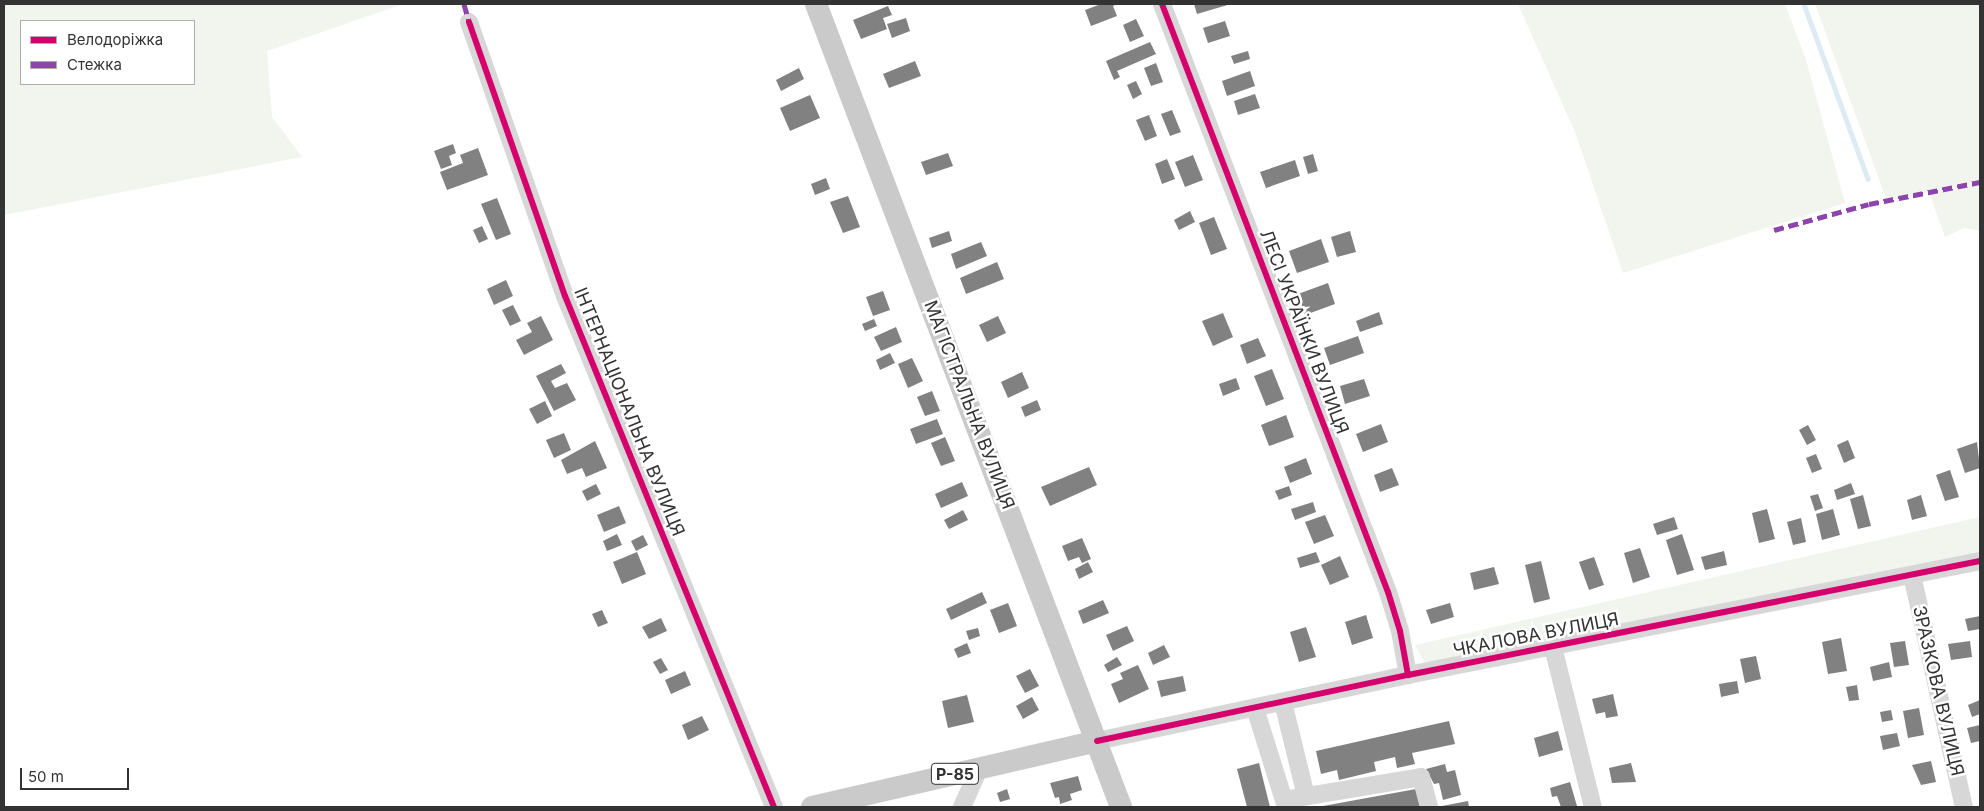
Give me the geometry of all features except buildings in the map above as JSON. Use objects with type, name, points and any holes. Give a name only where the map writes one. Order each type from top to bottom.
[{"type":"main road","name":"МАГІСТРАЛЬНА ВУЛИЦЯ","points":[[816,4],[1098,741],[1121,807]]},
{"type":"main road","name":"ЧКАЛОВА ВУЛИЦЯ","points":[[812,807],[840,804],[1098,741]]},
{"type":"street","name":"ЛЕСІ УКРАЇНКИ ВУЛИЦЯ","points":[[1162,4],[1388,592],[1408,675]]},
{"type":"street","name":"ІНТЕРНАЦІОНАЛЬНА ВУЛИЦЯ","points":[[469,22],[565,296],[774,807]]},
{"type":"street","name":"ЧКАЛОВА ВУЛИЦЯ","points":[[1098,741],[1408,675],[1980,561]]},
{"type":"street","name":"ЗРАЗКОВА ВУЛИЦЯ","points":[[1912,575],[1964,807]]},
{"type":"street","points":[[1553,647],[1593,807]]},
{"type":"street","points":[[1283,702],[1306,796]]},
{"type":"street","points":[[1255,708],[1285,804],[1306,796],[1421,777],[1430,807]]},
{"type":"street","points":[[962,807],[979,769]]},
{"type":"shaded area","points":[[4,4],[403,4],[267,51],[272,117],[302,157],[4,215]]},
{"type":"shaded area","points":[[1518,4],[1785,4],[1806,60],[1845,203],[1623,273],[1575,132]]},
{"type":"shaded area","points":[[1815,4],[1980,4],[1980,231],[1964,228],[1945,237],[1929,192],[1887,201]]},
{"type":"shaded area","points":[[1980,517],[1980,554],[1433,664],[1424,662],[1415,645]]},
{"type":"waterway","points":[[1804,4],[1868,179]]},
{"type":"marked path","points":[[464,4],[469,22]]},
{"type":"marked path","points":[[1774,230],[1869,204],[1980,182]]},
{"type":"cycle path","points":[[1162,4],[1388,592],[1400,631],[1408,675]]},
{"type":"cycle path","points":[[469,22],[565,296],[774,807]]},
{"type":"cycle path","points":[[1097,741],[1408,675],[1980,561]]}]
